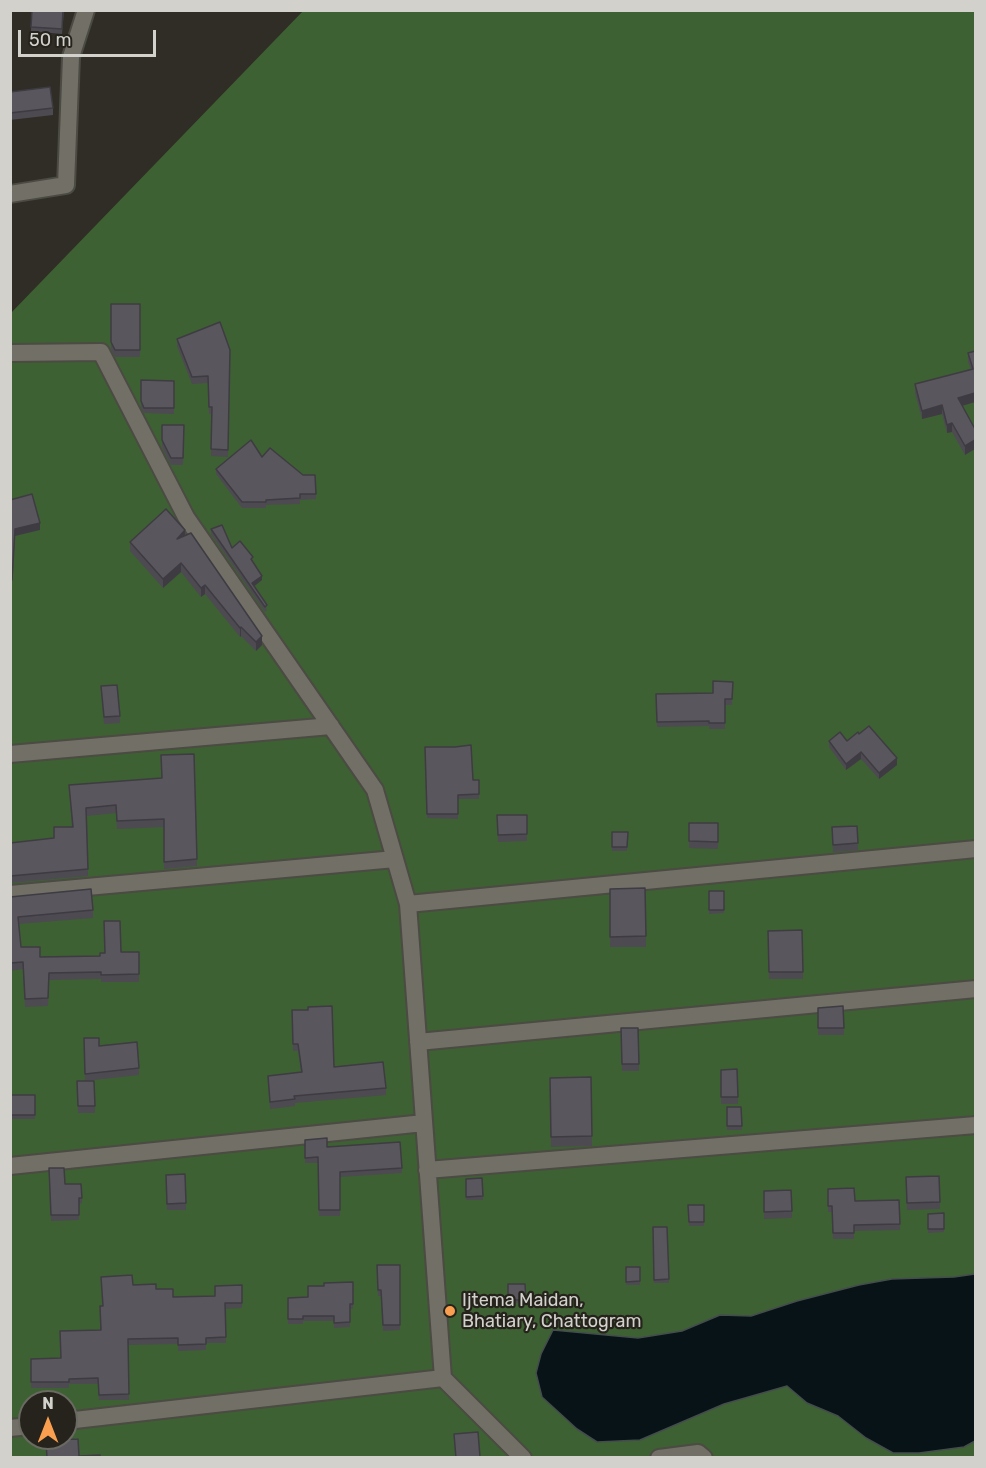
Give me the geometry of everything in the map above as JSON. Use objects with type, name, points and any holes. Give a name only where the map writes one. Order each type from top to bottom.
[{"type":"street","points":[[10,194],[66,185],[71,57],[86,10]]},
{"type":"street","points":[[10,353],[101,352],[186,517],[375,790],[408,904],[442,1378],[523,1458]]},
{"type":"street","points":[[10,754],[331,726]]},
{"type":"street","points":[[408,904],[975,849]]},
{"type":"street","points":[[10,894],[395,859]]},
{"type":"street","points":[[418,1042],[975,989]]},
{"type":"street","points":[[10,1166],[424,1124]]},
{"type":"street","points":[[427,1170],[975,1125]]},
{"type":"street","points":[[78,1421],[442,1378]]},
{"type":"street","points":[[659,1458],[698,1453],[704,1458]]},
{"type":"green space","points":[[303,11],[975,11],[975,1457],[11,1457],[10,314]]},
{"type":"shaded area","points":[[975,1274],[975,1441],[964,1447],[919,1453],[893,1453],[866,1438],[838,1416],[807,1403],[787,1386],[724,1404],[640,1440],[597,1442],[577,1429],[542,1397],[536,1373],[541,1354],[553,1330],[638,1338],[682,1331],[720,1315],[751,1316],[859,1285],[892,1279]]},
{"type":"building","points":[[32,10],[63,10],[62,29],[31,27]]},
{"type":"building","points":[[50,87],[53,108],[10,113],[10,92]]},
{"type":"building","points":[[111,304],[140,304],[140,350],[115,350],[111,342]]},
{"type":"building","points":[[220,322],[230,350],[228,450],[211,449],[212,407],[209,407],[208,376],[192,377],[177,339]]},
{"type":"building","points":[[975,351],[975,393],[958,398],[975,429],[975,440],[965,446],[952,423],[947,425],[942,405],[922,411],[915,384],[973,369],[968,353]]},
{"type":"building","points":[[141,380],[174,381],[174,408],[144,408],[141,401]]},
{"type":"building","points":[[162,425],[184,425],[183,458],[171,458],[162,440]]},
{"type":"building","points":[[251,440],[262,457],[270,448],[303,475],[315,475],[316,494],[300,494],[300,498],[266,500],[266,502],[242,502],[216,469]]},
{"type":"building","points":[[32,494],[40,523],[15,529],[12,580],[10,580],[10,500]]},
{"type":"building","points":[[166,509],[185,530],[177,539],[191,533],[262,636],[256,642],[240,628],[205,585],[201,588],[181,563],[163,579],[130,542]]},
{"type":"building","points":[[222,525],[232,548],[240,541],[253,557],[251,559],[262,576],[252,583],[267,605],[265,607],[211,529]]},
{"type":"building","points":[[713,681],[733,682],[732,699],[725,699],[725,723],[657,722],[656,694],[713,693]]},
{"type":"building","points":[[117,685],[120,716],[104,717],[101,686]]},
{"type":"building","points":[[869,726],[897,758],[879,773],[861,752],[846,764],[829,741],[840,732],[847,741]]},
{"type":"building","points":[[471,745],[473,780],[479,780],[479,794],[458,795],[458,814],[427,814],[425,747]]},
{"type":"building","points":[[194,754],[197,859],[164,862],[164,819],[117,821],[116,805],[86,808],[88,869],[10,876],[10,843],[54,838],[54,827],[73,827],[69,785],[162,778],[161,755]]},
{"type":"building","points":[[497,815],[527,815],[527,834],[498,835]]},
{"type":"building","points":[[689,823],[718,823],[718,842],[689,841]]},
{"type":"building","points":[[857,826],[858,843],[833,845],[832,827]]},
{"type":"building","points":[[612,832],[628,832],[627,847],[612,847]]},
{"type":"building","points":[[645,888],[646,936],[610,937],[610,889]]},
{"type":"building","points":[[91,889],[93,910],[18,917],[21,947],[40,947],[40,957],[100,956],[100,953],[105,953],[104,921],[120,921],[121,952],[139,952],[139,974],[49,973],[48,998],[25,999],[23,962],[10,963],[10,897]]},
{"type":"building","points":[[709,891],[724,891],[724,910],[709,910]]},
{"type":"building","points":[[802,930],[803,972],[769,972],[768,931]]},
{"type":"building","points":[[332,1006],[334,1067],[383,1062],[386,1088],[294,1096],[295,1099],[270,1102],[268,1076],[302,1072],[298,1044],[293,1044],[292,1010]]},
{"type":"building","points":[[843,1006],[844,1028],[818,1028],[818,1008]]},
{"type":"building","points":[[621,1028],[638,1028],[639,1064],[622,1064]]},
{"type":"building","points":[[84,1038],[99,1038],[99,1046],[137,1042],[139,1068],[85,1074]]},
{"type":"building","points":[[737,1069],[738,1097],[721,1097],[721,1070]]},
{"type":"building","points":[[591,1077],[592,1136],[551,1137],[550,1078]]},
{"type":"building","points":[[77,1081],[94,1081],[95,1106],[78,1106]]},
{"type":"building","points":[[10,1095],[35,1095],[35,1115],[10,1115]]},
{"type":"building","points":[[727,1107],[741,1107],[742,1126],[727,1126]]},
{"type":"building","points":[[327,1138],[327,1147],[400,1142],[402,1168],[340,1172],[340,1210],[319,1210],[318,1157],[305,1158],[305,1140]]},
{"type":"building","points":[[49,1168],[64,1168],[65,1184],[81,1184],[82,1198],[79,1198],[79,1215],[51,1215]]},
{"type":"building","points":[[185,1174],[186,1203],[167,1204],[166,1175]]},
{"type":"building","points":[[939,1176],[940,1202],[907,1203],[906,1177]]},
{"type":"building","points":[[482,1178],[483,1196],[466,1197],[466,1179]]},
{"type":"building","points":[[854,1188],[855,1201],[899,1200],[900,1224],[854,1225],[854,1233],[833,1233],[832,1206],[828,1206],[828,1189]]},
{"type":"building","points":[[791,1190],[792,1211],[764,1212],[764,1191]]},
{"type":"building","points":[[688,1205],[704,1205],[704,1222],[689,1222]]},
{"type":"building","points":[[944,1213],[944,1229],[928,1229],[928,1214]]},
{"type":"building","points":[[653,1227],[667,1227],[669,1279],[654,1280]]},
{"type":"building","points":[[377,1265],[400,1265],[400,1325],[383,1325]]},
{"type":"building","points":[[626,1267],[640,1267],[640,1281],[626,1282]]},
{"type":"building","points":[[132,1275],[133,1285],[156,1284],[156,1289],[173,1289],[173,1297],[215,1296],[215,1286],[242,1285],[242,1303],[225,1303],[226,1337],[206,1338],[206,1344],[178,1345],[178,1338],[128,1339],[129,1394],[99,1395],[98,1378],[69,1379],[69,1382],[31,1382],[31,1359],[61,1358],[60,1331],[101,1330],[100,1306],[103,1306],[101,1277]]},
{"type":"building","points":[[353,1282],[350,1322],[334,1323],[334,1316],[303,1316],[303,1319],[288,1319],[288,1298],[308,1297],[308,1286]]},
{"type":"building","points":[[508,1284],[525,1284],[526,1300],[508,1300]]},
{"type":"building","points":[[478,1432],[480,1457],[456,1458],[454,1434]]},
{"type":"building","points":[[78,1439],[79,1456],[100,1455],[100,1458],[47,1458],[47,1450],[78,1450]]},
{"type":"place","name":"Ijtema Maidan, Bhatiary, Chattogram","points":[[450,1311]]}]
